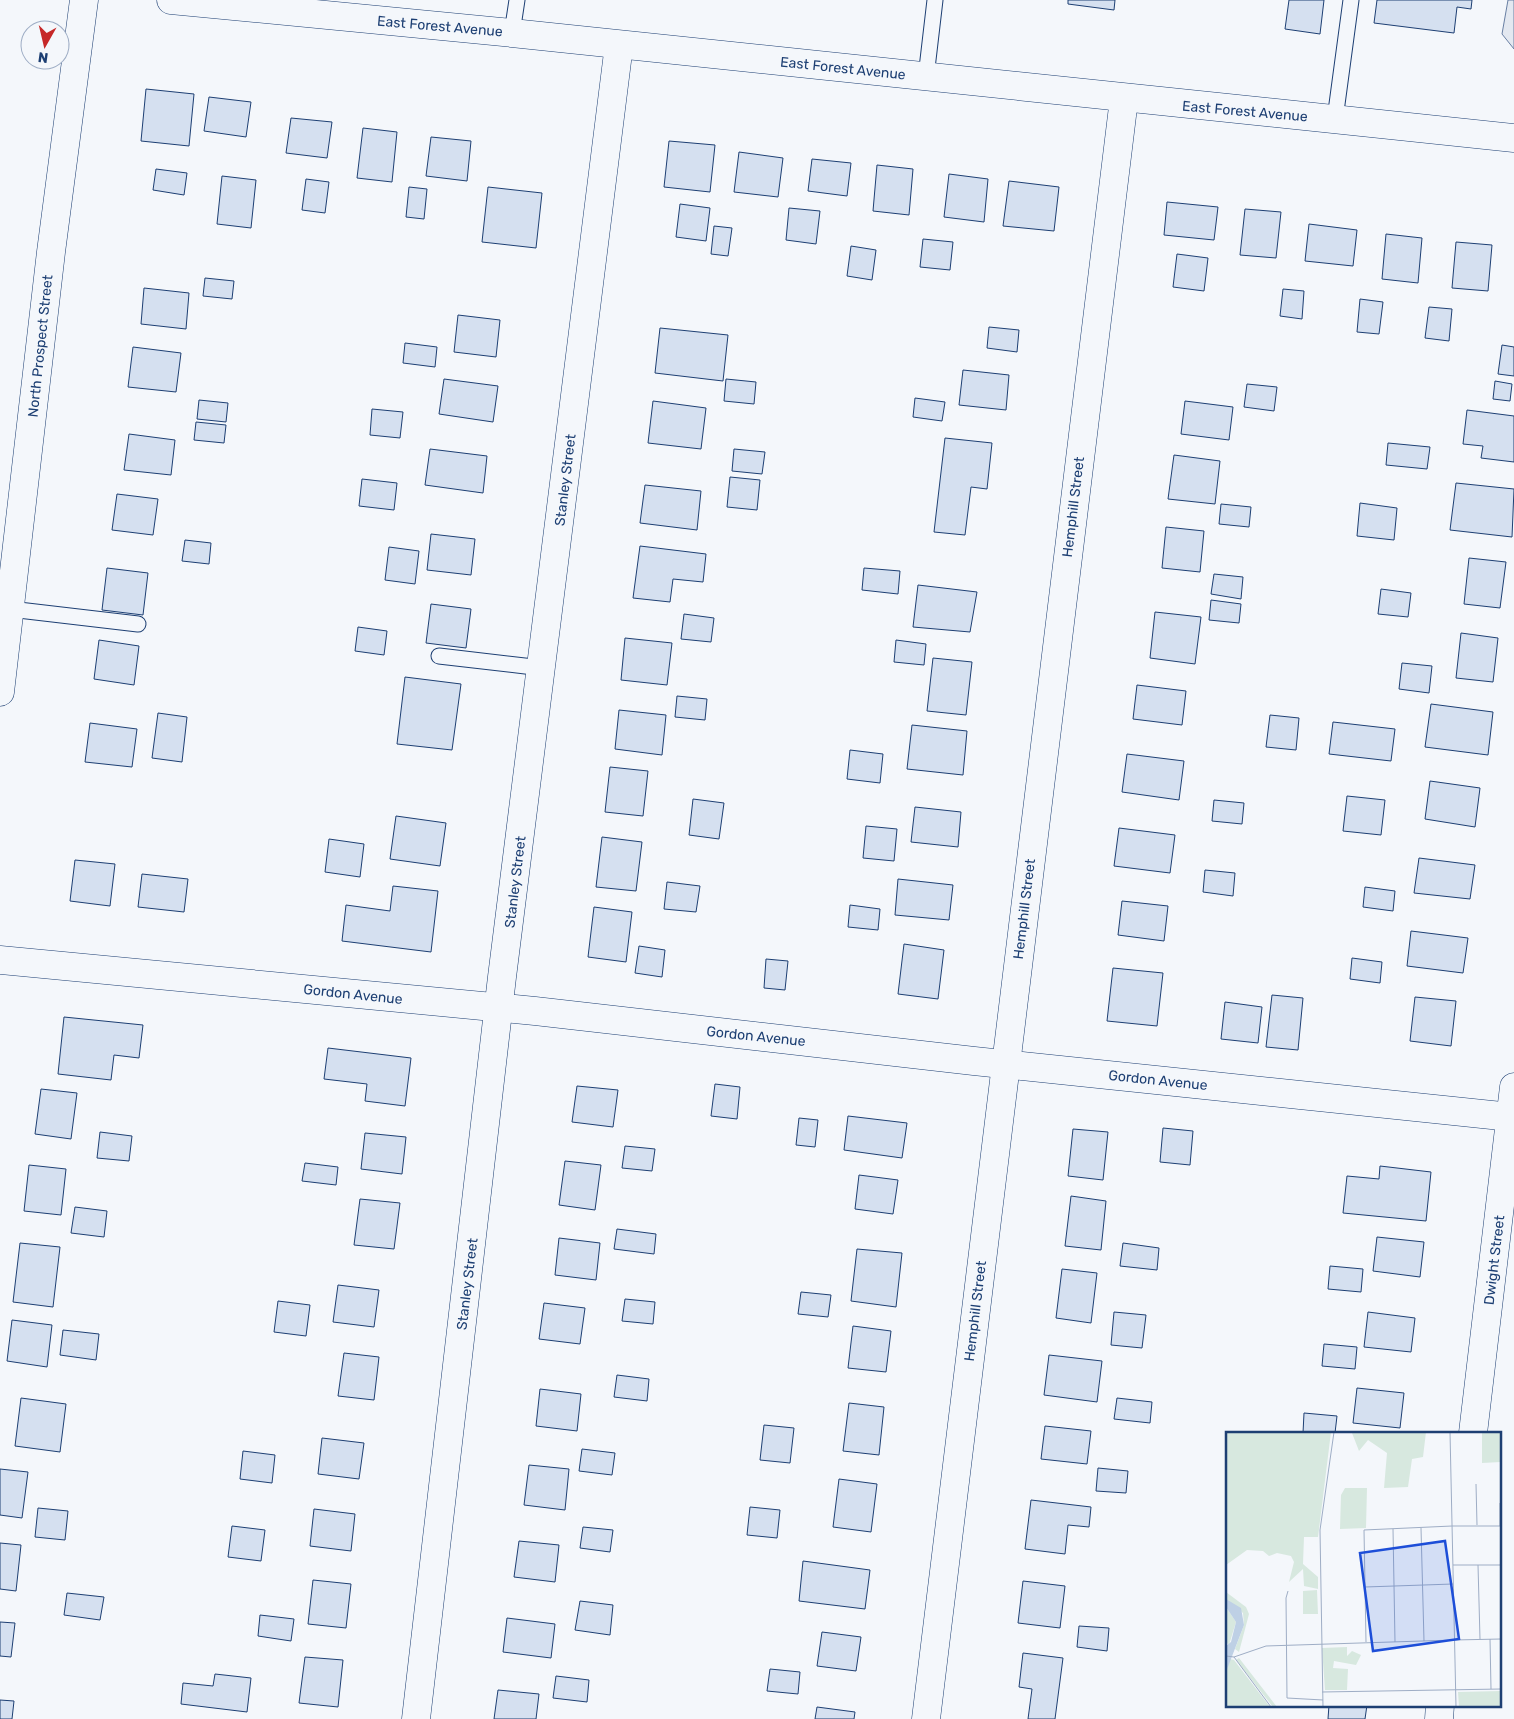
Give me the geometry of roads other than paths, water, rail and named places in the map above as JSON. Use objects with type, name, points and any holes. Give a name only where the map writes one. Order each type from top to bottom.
[{"type":"street","name":"North Prospect Street","points":[[0,692],[51,252],[84,0]]},
{"type":"street","name":"East Forest Avenue","points":[[171,0],[512,33],[1124,99],[1514,138]]},
{"type":"street","name":"Stanley Street","points":[[416,1719],[499,1007],[619,45]]},
{"type":"street","name":"Hemphill Street","points":[[926,1719],[1004,1064],[1124,99]]},
{"type":"street","name":"Gordon Avenue","points":[[0,960],[499,1007],[1004,1064],[1511,1117]]},
{"type":"street","name":"Dwight Street","points":[[1473,1432],[1514,1087]]},
{"type":"street","points":[[1439,1719],[1440,1706]]},
{"type":"lane","points":[[512,33],[517,0]]},
{"type":"lane","points":[[926,77],[935,0]]},
{"type":"lane","points":[[1335,119],[1351,0]]},
{"type":"lane","points":[[10,609],[138,624]]},
{"type":"lane","points":[[439,656],[542,668]]}]
